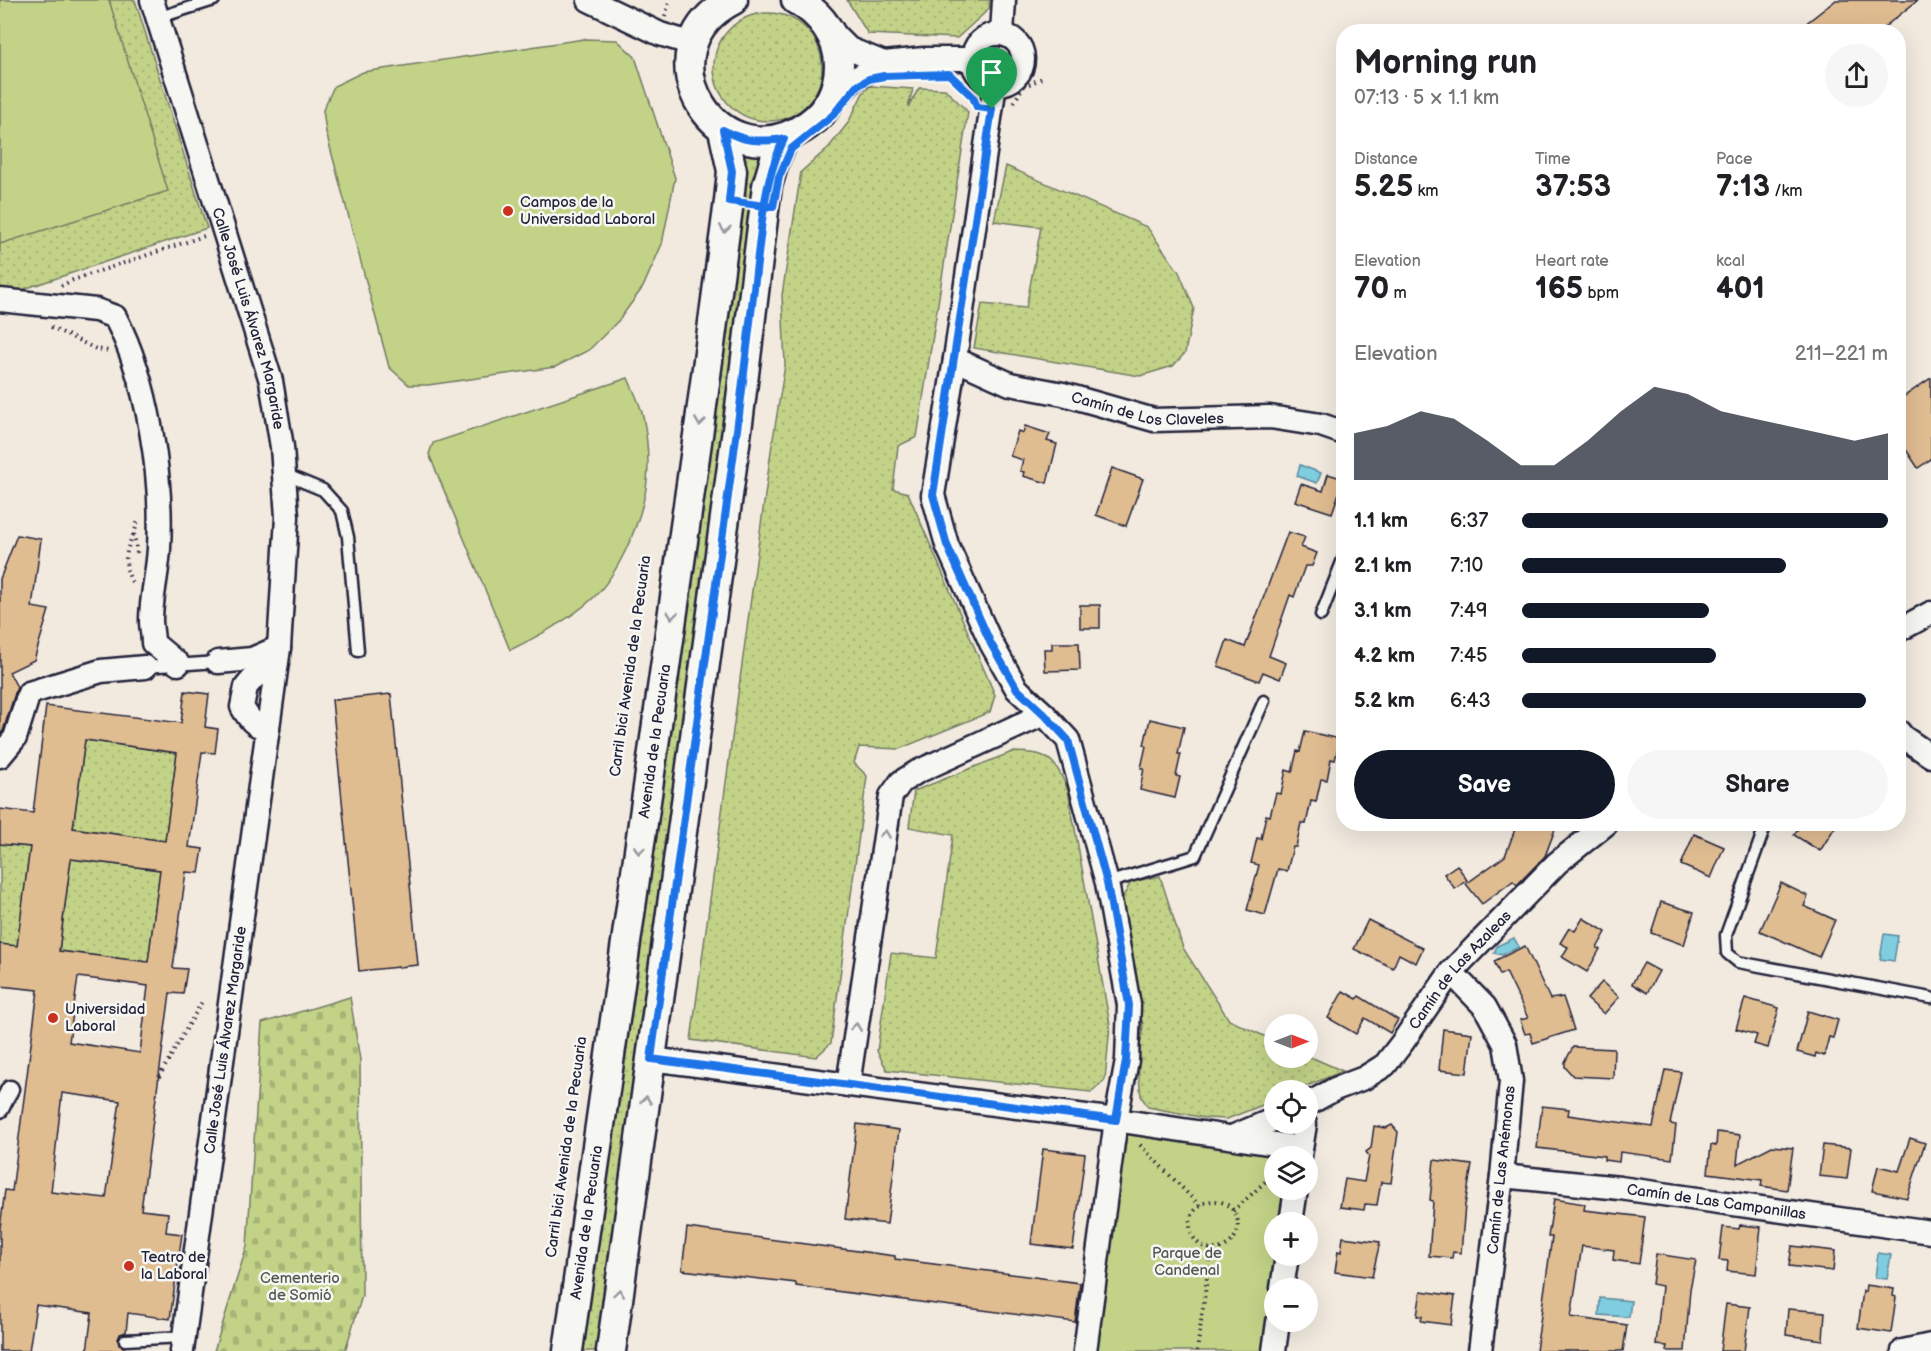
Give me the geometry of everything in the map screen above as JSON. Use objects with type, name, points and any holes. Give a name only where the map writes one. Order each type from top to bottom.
[{"type":"street","points":[[589,0],[660,33],[690,43]]},
{"type":"street","points":[[732,0],[719,7],[701,27],[690,43],[687,63],[691,82],[701,106],[723,130],[739,139],[762,142],[784,139],[798,133],[814,121],[854,80],[884,63],[924,59],[972,59]]},
{"type":"street","points":[[1002,34],[1004,0]]},
{"type":"street","points":[[804,2],[849,49],[884,63]]},
{"type":"street","name":"Calle José Luis Álvarez Margaride","points":[[154,9],[271,381],[282,447],[287,517],[279,648],[183,1344]]},
{"type":"street","points":[[826,108],[838,81],[839,64],[837,49],[830,30]]},
{"type":"street","points":[[1002,34],[1017,43],[1034,65],[1018,74],[1013,80],[995,84],[983,80],[977,74],[972,59],[974,50],[985,37],[1002,34]]},
{"type":"street","points":[[995,84],[933,495],[947,545],[991,644],[1017,689],[1068,740],[1107,883],[1129,1005],[1126,1060],[1085,1351]]},
{"type":"street","name":"Avenida de la Pecuaria","points":[[568,1351],[729,201],[732,171],[723,130]]},
{"type":"street","points":[[611,1351],[739,415],[767,186],[784,139]]},
{"type":"street","points":[[0,300],[96,310],[115,317],[128,346],[153,437],[160,517],[151,620],[153,643],[178,664]]},
{"type":"street","name":"Camín de Los Claveles","points":[[955,359],[1010,384],[1063,394],[1154,420],[1270,417],[1321,425],[1336,430]]},
{"type":"street","points":[[1906,626],[1931,613]]},
{"type":"street","points":[[218,662],[252,659],[279,648]]},
{"type":"street","points":[[268,729],[251,722],[242,707],[246,687],[279,648]]},
{"type":"street","points":[[218,662],[231,675],[244,699]]},
{"type":"street","points":[[0,756],[15,738],[29,693],[100,671],[145,667]]},
{"type":"street","points":[[848,1085],[891,796],[901,782],[917,772],[1044,714]]},
{"type":"street","points":[[1906,739],[1931,756]]},
{"type":"street","name":"Camín de Las Azaleas","points":[[1318,1098],[1364,1078],[1385,1065],[1451,972],[1557,863],[1597,831]]},
{"type":"street","name":"Camín de Las Anémonas","points":[[1451,972],[1485,1007],[1505,1044],[1511,1081],[1502,1176],[1480,1351]]},
{"type":"street","points":[[651,1059],[1116,1120],[1271,1146]]},
{"type":"street","points":[[0,1109],[10,1089]]},
{"type":"street","points":[[1232,1138],[1264,1124]]},
{"type":"street","name":"Camín de Las Campanillas","points":[[1502,1176],[1620,1188],[1931,1232]]},
{"type":"street","points":[[1274,1351],[1277,1332]]},
{"type":"street","points":[[1903,1351],[1931,1345]]},
{"type":"lane","points":[[154,9],[214,0]]},
{"type":"lane","points":[[284,474],[323,490],[342,511],[348,537],[358,651]]},
{"type":"lane","points":[[1321,615],[1336,577]]},
{"type":"lane","points":[[145,667],[218,662]]},
{"type":"lane","points":[[1107,883],[1195,856],[1264,701]]},
{"type":"lane","points":[[1763,831],[1726,935],[1727,953],[1738,962],[1931,998]]},
{"type":"lane","points":[[125,1340],[183,1344]]},
{"type":"path","points":[[660,33],[670,0]]},
{"type":"path","points":[[949,74],[973,97],[977,107],[1008,110],[1034,65]]},
{"type":"path","points":[[28,303],[73,280],[224,230]]},
{"type":"path","points":[[44,323],[96,349],[115,352],[128,346]]},
{"type":"path","points":[[132,582],[127,573],[125,561],[127,547],[134,534]]},
{"type":"path","points":[[159,1077],[203,1000]]},
{"type":"path","points":[[1116,1120],[1200,1206]]},
{"type":"path","points":[[1233,1211],[1264,1183]]},
{"type":"path","points":[[1221,1202],[1233,1211],[1238,1226],[1237,1234],[1226,1246],[1211,1249],[1197,1242],[1190,1227],[1194,1212],[1200,1206],[1221,1202]]},
{"type":"path","points":[[1197,1351],[1211,1249]]},
{"type":"green space","points":[[0,0],[135,0],[207,228],[18,291],[0,289]]},
{"type":"green space","points":[[0,0],[109,0],[168,191],[0,244]]},
{"type":"green space","points":[[847,0],[990,0],[989,9],[957,38],[868,34]]},
{"type":"green space","points":[[768,13],[778,14],[798,22],[806,29],[813,37],[821,57],[821,77],[813,97],[806,105],[798,112],[778,120],[768,121],[758,120],[738,112],[730,105],[723,97],[715,77],[714,67],[715,57],[723,37],[730,29],[738,22],[758,14]]},
{"type":"green space","name":"Campos de la Universidad Laboral","points":[[584,39],[617,40],[635,57],[675,178],[662,244],[643,287],[619,320],[589,350],[555,367],[428,385],[409,385],[389,367],[326,132],[323,110],[334,86],[363,72]]},
{"type":"green space","points":[[870,86],[913,89],[908,107],[919,88],[945,89],[968,112],[917,437],[898,446],[893,489],[908,493],[995,695],[990,712],[899,749],[859,747],[854,763],[867,776],[831,1043],[816,1057],[691,1040],[771,451],[785,365],[782,295],[801,172],[829,147],[848,123],[863,93]]},
{"type":"green space","points":[[723,130],[784,139],[611,1351],[568,1351],[700,421]]},
{"type":"green space","points":[[1006,166],[1147,227],[1179,272],[1194,308],[1185,353],[1173,366],[1140,376],[974,348],[982,304],[1026,308],[1041,227],[994,221]]},
{"type":"green space","points":[[628,378],[643,416],[648,475],[645,494],[626,550],[601,589],[583,607],[542,634],[510,650],[429,454],[433,443]]},
{"type":"green space","points":[[85,740],[177,753],[165,841],[73,828]]},
{"type":"green space","points":[[1012,752],[1042,755],[1048,759],[1058,770],[1068,790],[1110,1025],[1105,1080],[1091,1092],[887,1070],[877,1051],[891,953],[936,958],[953,835],[909,827],[914,791]]},
{"type":"green space","points":[[0,844],[30,847],[17,946],[0,944]]},
{"type":"green space","points":[[71,859],[160,870],[148,962],[59,951]]},
{"type":"green space","points":[[1160,876],[1183,948],[1229,1020],[1264,1036],[1264,1068],[1318,1068],[1318,1060],[1343,1071],[1318,1081],[1264,1080],[1264,1104],[1227,1119],[1205,1118],[1148,1107],[1141,1096],[1139,1078],[1138,1057],[1143,1026],[1118,906],[1131,882]]},
{"type":"green space","name":"Cementerio de Somió","points":[[350,997],[360,1060],[362,1296],[345,1351],[214,1351],[247,1246],[262,1023]]},
{"type":"green space","name":"Parque de Candenal","points":[[1116,1120],[1264,1149],[1264,1200],[1294,1200],[1293,1212],[1264,1212],[1264,1266],[1283,1266],[1279,1278],[1264,1278],[1264,1332],[1274,1332],[1274,1351],[1085,1351]]},
{"type":"water","points":[[1300,465],[1321,473],[1317,483],[1297,476]]},
{"type":"water","points":[[1884,934],[1898,936],[1894,961],[1880,959]]},
{"type":"water","points":[[1514,938],[1519,947],[1502,955],[1494,953],[1497,946]]},
{"type":"water","points":[[1878,1253],[1891,1255],[1887,1279],[1875,1278]]},
{"type":"water","points":[[1600,1298],[1631,1301],[1629,1317],[1599,1315]]},
{"type":"building","points":[[1836,0],[1918,0],[1888,24],[1805,24]]},
{"type":"building","points":[[1931,378],[1931,459],[1918,468],[1906,450],[1906,395]]},
{"type":"building","points":[[1025,426],[1050,434],[1047,441],[1057,444],[1047,483],[1023,476],[1024,472],[1020,471],[1023,460],[1010,456],[1018,431],[1023,433]]},
{"type":"building","points":[[1112,468],[1143,479],[1126,526],[1096,515]]},
{"type":"building","points":[[1328,474],[1336,476],[1336,502],[1332,513],[1295,501],[1301,484],[1323,491]]},
{"type":"building","points":[[1288,532],[1305,537],[1301,547],[1317,553],[1312,566],[1305,566],[1294,597],[1290,595],[1269,656],[1286,663],[1280,679],[1263,672],[1259,681],[1218,666],[1227,640],[1245,647]]},
{"type":"building","points":[[17,535],[41,539],[32,607],[49,610],[34,660],[9,672],[17,687],[0,735],[0,579]]},
{"type":"building","points":[[1080,605],[1100,605],[1100,628],[1080,628]]},
{"type":"building","points":[[1052,643],[1079,643],[1080,670],[1045,671],[1044,649],[1052,649]]},
{"type":"building","name":"Universidad Laboral","points":[[185,691],[209,694],[205,727],[218,729],[215,753],[202,752],[189,847],[203,849],[199,873],[186,872],[173,968],[187,969],[183,994],[170,993],[141,1210],[168,1213],[166,1232],[182,1234],[170,1319],[128,1313],[126,1332],[120,1334],[118,1340],[119,1345],[124,1347],[123,1351],[87,1351],[92,1313],[36,1305],[29,1351],[0,1351],[0,1228],[5,1190],[12,1191],[38,990],[0,986],[0,944],[17,946],[30,847],[0,844],[0,809],[33,813],[46,706],[181,723]],"holes":[[[85,740],[177,753],[165,841],[73,828]],[[71,859],[160,870],[148,962],[59,951]],[[78,977],[148,986],[140,1053],[69,1042]],[[62,1093],[120,1101],[106,1198],[51,1192]]]},
{"type":"building","points":[[391,694],[418,965],[359,971],[332,700]]},
{"type":"building","points":[[1150,719],[1184,727],[1178,754],[1181,754],[1176,776],[1180,777],[1175,798],[1140,790],[1144,768],[1141,768],[1146,746],[1144,745]]},
{"type":"building","points":[[1305,731],[1336,738],[1336,756],[1335,760],[1331,759],[1327,780],[1321,779],[1316,802],[1311,801],[1306,824],[1301,823],[1296,847],[1293,847],[1287,871],[1278,869],[1265,915],[1247,910],[1259,865],[1251,863],[1257,838],[1261,839],[1266,815],[1270,816],[1276,793],[1281,794],[1286,770],[1292,772],[1297,751],[1300,752]]},
{"type":"building","points":[[1514,831],[1554,831],[1545,856],[1517,885],[1513,881],[1482,904],[1466,884],[1505,856]]},
{"type":"building","points":[[1797,831],[1833,831],[1820,851],[1794,835]]},
{"type":"building","points":[[1694,834],[1724,847],[1711,878],[1681,865]]},
{"type":"building","points":[[1457,865],[1467,880],[1455,889],[1444,874]]},
{"type":"building","points":[[1781,883],[1808,896],[1804,906],[1835,920],[1819,957],[1760,931]]},
{"type":"building","points":[[1661,902],[1694,912],[1684,945],[1651,933]]},
{"type":"building","points":[[1583,918],[1606,932],[1597,948],[1600,949],[1587,972],[1562,957],[1568,947],[1560,943],[1569,928],[1575,931]]},
{"type":"building","points":[[1368,920],[1423,948],[1416,963],[1399,954],[1393,968],[1354,949]]},
{"type":"building","points":[[1525,946],[1550,999],[1563,997],[1574,1030],[1533,1043],[1530,1033],[1525,1034],[1520,1020],[1528,1018],[1506,972],[1500,975],[1494,961]]},
{"type":"building","points":[[1644,963],[1659,971],[1647,993],[1632,984]]},
{"type":"building","points":[[1602,982],[1619,997],[1604,1014],[1587,999]]},
{"type":"building","points":[[1343,991],[1357,999],[1359,996],[1398,1020],[1390,1033],[1365,1018],[1356,1034],[1328,1018]]},
{"type":"building","points":[[1745,998],[1779,1008],[1768,1048],[1754,1044],[1757,1035],[1736,1029]]},
{"type":"building","points":[[1808,1011],[1838,1020],[1833,1038],[1829,1037],[1824,1056],[1816,1053],[1815,1057],[1797,1052]]},
{"type":"building","points":[[1443,1029],[1472,1033],[1467,1073],[1439,1070]]},
{"type":"building","points":[[1573,1047],[1614,1049],[1613,1078],[1573,1076],[1565,1067],[1565,1062]]},
{"type":"building","points":[[1665,1070],[1681,1072],[1670,1124],[1676,1125],[1672,1159],[1620,1152],[1619,1162],[1604,1160],[1604,1156],[1537,1148],[1542,1106],[1569,1109],[1568,1115],[1653,1127]]},
{"type":"building","points":[[857,1124],[899,1130],[887,1224],[845,1219]]},
{"type":"building","points":[[1392,1125],[1398,1132],[1391,1183],[1381,1182],[1377,1205],[1365,1204],[1364,1210],[1340,1207],[1345,1179],[1364,1182],[1369,1156],[1366,1152],[1371,1148],[1374,1126],[1386,1128]]},
{"type":"building","points":[[1717,1132],[1740,1135],[1737,1164],[1772,1146],[1793,1148],[1787,1190],[1761,1186],[1762,1180],[1708,1173],[1711,1145],[1716,1146]]},
{"type":"building","points":[[1910,1138],[1925,1143],[1907,1198],[1872,1191],[1878,1166],[1899,1171]]},
{"type":"building","points":[[1823,1145],[1851,1148],[1847,1179],[1819,1176]]},
{"type":"building","points":[[1043,1149],[1085,1154],[1073,1249],[1031,1244]]},
{"type":"building","points":[[1434,1160],[1472,1165],[1465,1205],[1461,1253],[1453,1252],[1452,1258],[1429,1256],[1433,1201],[1430,1200]]},
{"type":"building","points":[[1554,1199],[1585,1204],[1584,1210],[1645,1217],[1639,1264],[1613,1260],[1614,1250],[1582,1246],[1571,1317],[1627,1325],[1623,1351],[1536,1351],[1552,1237],[1548,1237]]},
{"type":"building","points":[[1740,1225],[1761,1227],[1756,1274],[1727,1271],[1728,1261],[1719,1260],[1723,1227],[1739,1229]]},
{"type":"building","points":[[687,1228],[895,1256],[895,1259],[1080,1283],[1075,1322],[796,1286],[796,1283],[682,1270]]},
{"type":"building","points":[[1343,1237],[1380,1242],[1372,1277],[1335,1272]]},
{"type":"building","points":[[1792,1246],[1835,1251],[1833,1271],[1789,1266]]},
{"type":"building","points":[[1656,1254],[1696,1260],[1690,1289],[1685,1351],[1666,1351],[1667,1346],[1656,1345],[1662,1286],[1652,1284]]},
{"type":"building","points":[[1866,1285],[1894,1289],[1893,1296],[1896,1297],[1891,1333],[1858,1328],[1863,1291],[1865,1292]]},
{"type":"building","points":[[1421,1291],[1455,1296],[1451,1325],[1421,1321],[1422,1316],[1417,1316]]},
{"type":"building","points":[[1726,1304],[1750,1307],[1744,1351],[1720,1351]]},
{"type":"building","points":[[1788,1309],[1825,1312],[1823,1340],[1786,1335]]},
{"type":"place","name":"Campos de la Universidad Laboral","points":[[508,211]]},
{"type":"place","name":"Universidad Laboral","points":[[53,1018]]},
{"type":"place","name":"Teatro de la Laboral","points":[[129,1266]]},
{"type":"route","points":[[992,109],[933,495],[947,545],[991,644],[1017,689],[1068,740],[1107,883],[1129,1005],[1126,1060],[1116,1120],[651,1059],[739,415],[764,206],[775,159],[784,139],[762,142],[739,139],[723,130],[732,171],[729,201],[764,206],[773,207],[779,177],[791,149],[833,115],[856,87],[869,79],[884,76],[949,74],[973,97],[977,107],[992,109]]}]
